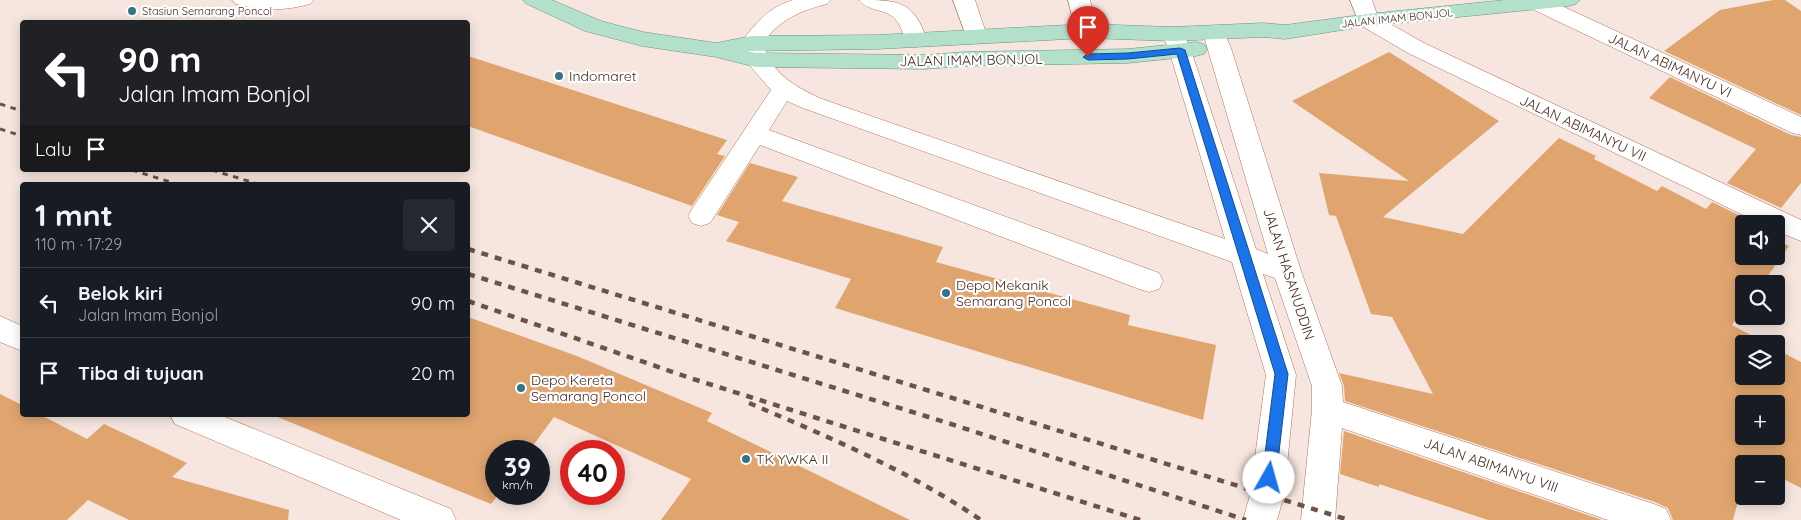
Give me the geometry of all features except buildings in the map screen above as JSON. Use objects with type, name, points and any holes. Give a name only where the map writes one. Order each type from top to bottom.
[{"type":"main road","name":"JALAN IMAM BONJOL","points":[[534,0],[593,26],[642,39],[716,50],[754,52],[823,62],[925,62],[965,59],[1128,56],[1177,42]]},
{"type":"main road","name":"JALAN IMAM BONJOL","points":[[754,52],[976,36],[1087,31],[1177,42],[1270,40],[1285,32],[1364,10],[1569,0]]},
{"type":"street","points":[[243,0],[258,4],[303,0]]},
{"type":"street","points":[[820,0],[795,5],[771,18],[754,52],[783,89],[810,103],[1287,271]]},
{"type":"street","points":[[870,0],[899,9],[912,25],[916,40]]},
{"type":"street","points":[[964,0],[976,36]]},
{"type":"street","points":[[1080,0],[1087,31]]},
{"type":"street","name":"JALAN ABIMANYU VI","points":[[1538,3],[1801,127]]},
{"type":"street","name":"JALAN ABIMANYU VII","points":[[1364,10],[1416,48],[1801,231]]},
{"type":"street","name":"JALAN HASANUDDIN","points":[[1217,40],[1287,271],[1327,386],[1328,410],[1318,520]]},
{"type":"street","points":[[1177,42],[1282,374],[1267,495],[1260,520]]},
{"type":"street","points":[[701,216],[753,132],[783,89]]},
{"type":"street","points":[[753,132],[1148,281]]},
{"type":"street","name":"JALAN ABIMANYU VIII","points":[[1328,410],[1654,520]]},
{"type":"street","points":[[191,417],[439,520]]},
{"type":"railway","points":[[0,104],[20,110]]},
{"type":"railway","points":[[0,129],[20,135]]},
{"type":"railway","points":[[138,172],[170,182]]},
{"type":"railway","points":[[219,172],[251,182]]},
{"type":"railway","points":[[470,250],[1349,520]]},
{"type":"railway","points":[[470,275],[951,424],[1246,520]]},
{"type":"railway","points":[[470,302],[690,378],[1140,520]]},
{"type":"railway","points":[[749,403],[839,442],[897,470],[954,502],[981,520]]},
{"type":"place","name":"Stasiun Semarang Poncol","points":[[132,11]]},
{"type":"place","name":"Indomaret","points":[[559,76]]},
{"type":"place","name":"Depo Mekanik Semarang Poncol","points":[[946,293]]},
{"type":"place","name":"Depo Kereta Semarang Poncol","points":[[521,388]]},
{"type":"place","name":"TK YWKA II","points":[[746,459]]},
{"type":"route","points":[[1088,57],[1128,56],[1180,50],[1282,374],[1269,478]]}]
